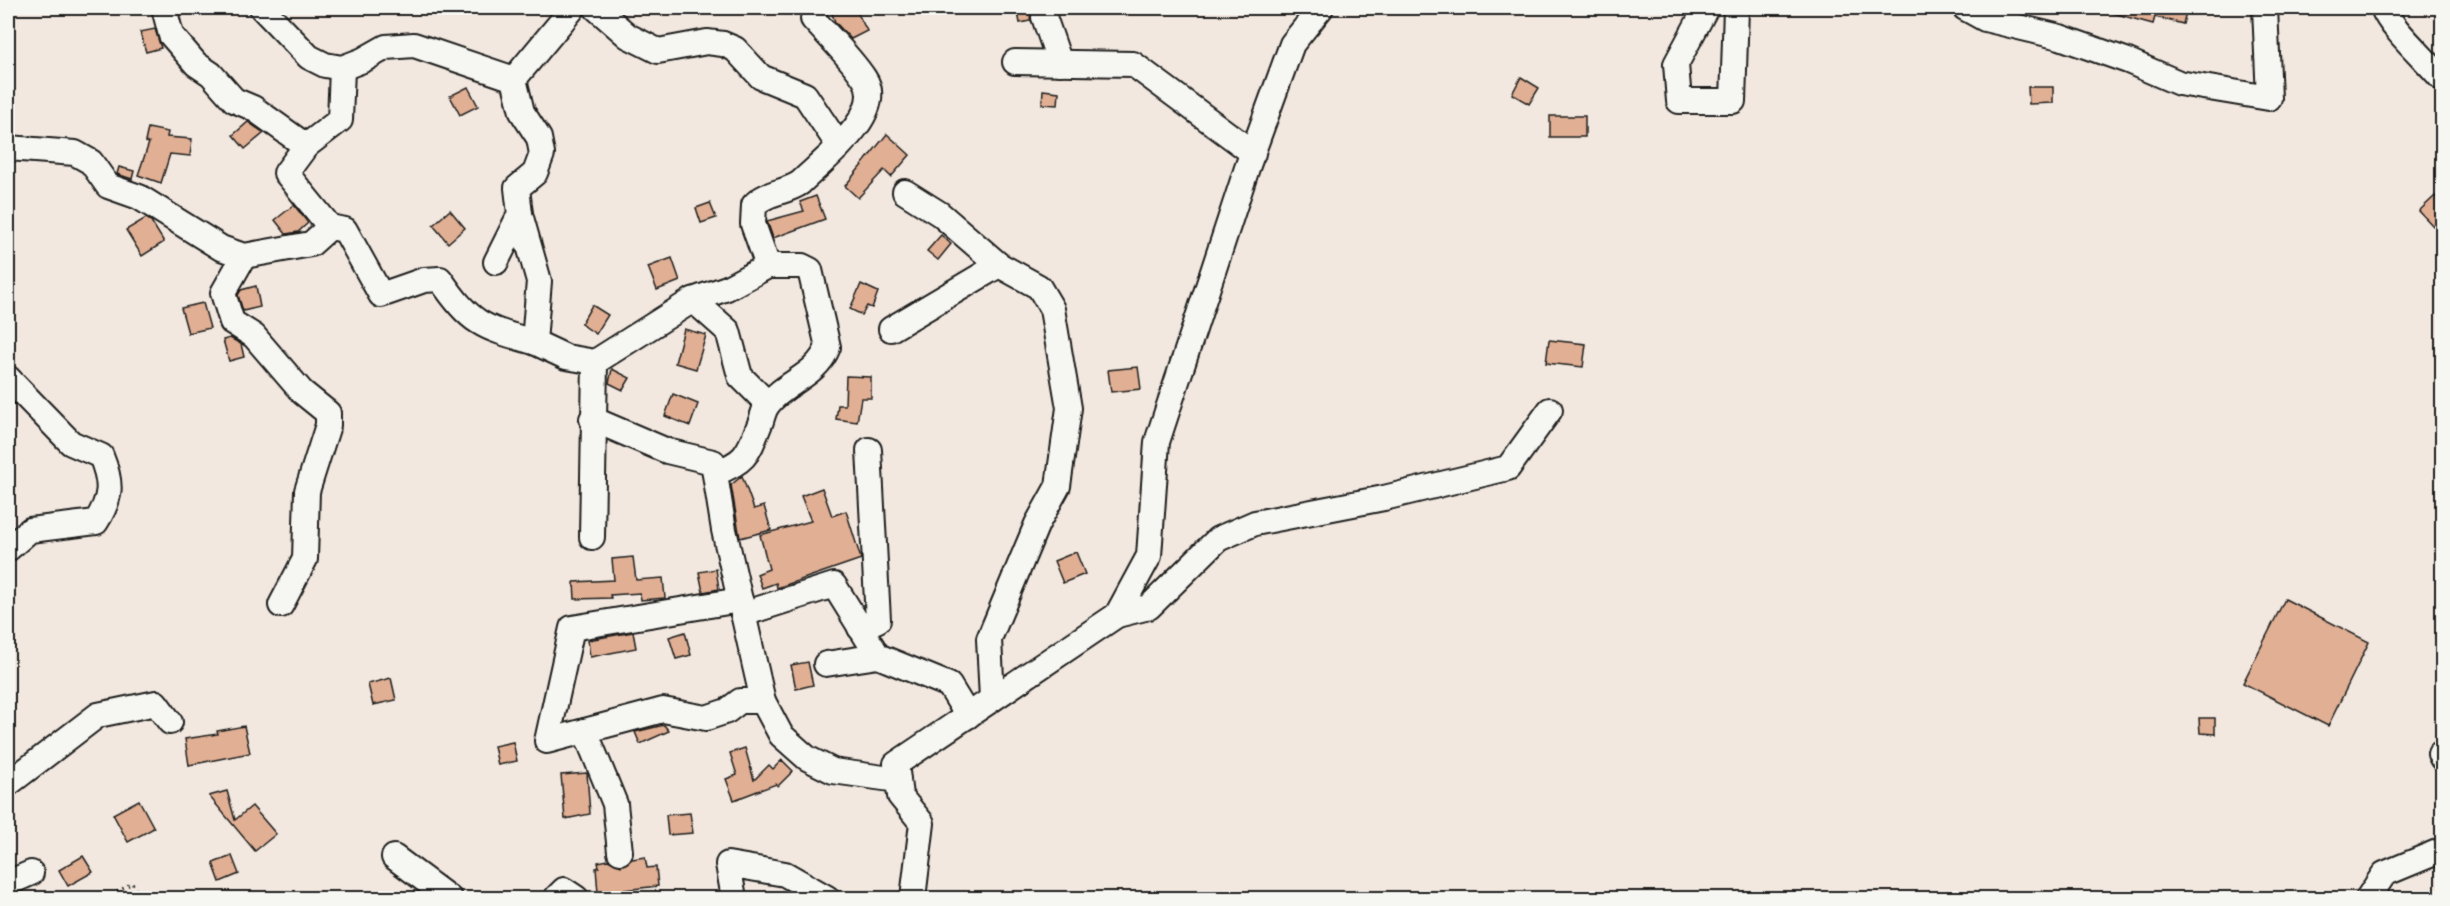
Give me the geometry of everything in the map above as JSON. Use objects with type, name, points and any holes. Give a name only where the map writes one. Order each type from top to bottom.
[{"type":"street","points":[[164,8],[171,35],[196,64],[211,74],[234,100],[253,108],[306,146]]},
{"type":"street","points":[[262,8],[309,57],[325,65],[342,68],[363,60],[386,47],[414,45],[514,79]]},
{"type":"street","points":[[514,79],[573,8]]},
{"type":"street","points":[[596,8],[628,36],[658,51],[707,42],[723,44],[735,49],[761,77],[805,95],[839,146]]},
{"type":"street","points":[[1117,615],[1149,556],[1157,442],[1253,153],[1292,44],[1321,8]]},
{"type":"street","points":[[1706,8],[1676,64],[1679,101],[1733,101],[1736,8]]},
{"type":"street","points":[[1965,8],[1985,19],[2046,33],[2106,53],[2179,83],[2269,98],[2265,8]]},
{"type":"street","points":[[2383,8],[2388,22],[2410,41],[2442,79]]},
{"type":"street","points":[[1044,16],[1060,63]]},
{"type":"street","points":[[768,266],[753,224],[754,205],[761,198],[789,190],[800,183],[839,146],[861,122],[867,110],[869,89],[865,79],[813,19]]},
{"type":"street","points":[[1015,62],[1133,64],[1253,153]]},
{"type":"street","points":[[342,68],[340,120],[306,146],[286,173],[330,226],[345,230],[381,295],[424,280],[440,279],[470,318],[496,331],[534,342],[566,357],[595,362],[693,300],[727,288],[768,266],[802,266],[810,270],[828,347],[818,365],[808,375],[786,388],[768,404],[747,455],[738,464],[715,473]]},
{"type":"street","points":[[514,79],[522,112],[539,138],[542,154],[535,173],[517,188],[520,214],[539,281],[534,342]]},
{"type":"street","points":[[8,148],[75,153],[91,162],[108,186],[140,197],[221,248],[244,256],[311,244],[330,226]]},
{"type":"street","points":[[905,192],[940,214],[999,265],[1039,286],[1049,302],[1069,408],[1058,486],[1037,524],[989,639],[992,699]]},
{"type":"street","points":[[496,262],[520,214]]},
{"type":"street","points":[[244,256],[222,293],[232,322],[254,336],[302,393],[328,413],[328,425],[307,491],[305,559],[281,605]]},
{"type":"street","points":[[891,329],[999,265]]},
{"type":"street","points":[[693,300],[728,331],[740,376],[768,404]]},
{"type":"street","points":[[592,537],[592,419],[595,362]]},
{"type":"street","points":[[8,378],[71,442],[101,456],[110,477],[107,504],[96,522],[30,530],[8,549]]},
{"type":"street","points":[[913,898],[921,823],[900,796],[896,764],[1117,615],[1149,607],[1218,539],[1255,523],[1384,498],[1508,468],[1550,410]]},
{"type":"street","points":[[592,419],[667,451],[713,462],[763,701],[781,735],[818,765],[833,771],[898,780]]},
{"type":"street","points":[[860,628],[878,620],[869,450]]},
{"type":"street","points":[[763,701],[740,700],[727,711],[706,718],[663,710],[547,741],[572,628],[742,607],[834,585],[878,656]]},
{"type":"street","points":[[826,664],[878,656],[949,685],[968,716]]},
{"type":"street","points":[[8,784],[98,715],[156,703],[170,722]]},
{"type":"street","points":[[585,731],[615,804],[620,852]]},
{"type":"street","points":[[2368,898],[2384,874],[2442,850]]},
{"type":"street","points":[[394,857],[449,898]]},
{"type":"street","points":[[734,898],[728,864],[785,874],[827,898]]},
{"type":"street","points":[[8,883],[31,873]]},
{"type":"street","points":[[556,898],[564,890],[576,898]]},
{"type":"path","points":[[107,898],[132,883],[141,898]]},
{"type":"building","points":[[830,8],[855,8],[867,31],[851,39],[835,22]]},
{"type":"building","points":[[1017,8],[1031,8],[1030,21],[1020,23]]},
{"type":"building","points":[[2109,8],[2187,8],[2183,24],[2155,17],[2153,24],[2109,12]]},
{"type":"building","points":[[155,29],[161,48],[146,52],[140,32]]},
{"type":"building","points":[[1521,77],[1539,88],[1529,104],[1512,94]]},
{"type":"building","points":[[468,87],[478,106],[460,115],[450,96]]},
{"type":"building","points":[[2028,87],[2053,87],[2053,103],[2029,104]]},
{"type":"building","points":[[1043,90],[1059,92],[1058,105],[1042,104]]},
{"type":"building","points":[[1550,116],[1585,116],[1585,137],[1550,137]]},
{"type":"building","points":[[248,122],[264,133],[245,149],[233,135]]},
{"type":"building","points":[[148,128],[168,132],[167,137],[192,139],[190,156],[170,154],[161,183],[138,175],[149,143],[145,142]]},
{"type":"building","points":[[887,134],[910,155],[891,177],[884,170],[858,198],[845,186]]},
{"type":"building","points":[[119,167],[134,171],[132,179],[117,174]]},
{"type":"building","points":[[816,196],[825,219],[773,238],[767,221],[804,211],[800,202]]},
{"type":"building","points":[[2435,196],[2442,204],[2442,217],[2433,226],[2419,211]]},
{"type":"building","points":[[710,203],[716,218],[701,223],[696,208]]},
{"type":"building","points":[[294,205],[308,223],[298,232],[286,234],[275,220]]},
{"type":"building","points":[[450,210],[465,228],[448,243],[433,225]]},
{"type":"building","points":[[146,218],[151,221],[164,242],[142,256],[126,230]]},
{"type":"building","points":[[941,235],[951,244],[938,260],[927,251]]},
{"type":"building","points":[[672,258],[680,281],[657,290],[648,267]]},
{"type":"building","points":[[861,284],[878,292],[872,308],[867,306],[862,315],[850,309]]},
{"type":"building","points":[[256,286],[260,307],[243,311],[238,295],[241,290]]},
{"type":"building","points":[[203,303],[210,328],[188,333],[181,308]]},
{"type":"building","points":[[592,305],[608,315],[596,334],[581,324]]},
{"type":"building","points":[[684,329],[706,335],[696,369],[675,363]]},
{"type":"building","points":[[230,338],[241,344],[244,357],[229,361],[223,340]]},
{"type":"building","points":[[1549,340],[1586,344],[1583,367],[1546,363]]},
{"type":"building","points":[[1138,367],[1141,389],[1111,392],[1108,370]]},
{"type":"building","points":[[612,369],[630,378],[623,390],[609,383]]},
{"type":"building","points":[[846,376],[871,377],[871,398],[861,398],[857,422],[836,419],[838,405],[845,405]]},
{"type":"building","points":[[673,394],[698,404],[690,426],[665,416]]},
{"type":"building","points":[[742,476],[754,509],[764,506],[771,530],[740,538],[731,485]]},
{"type":"building","points":[[822,488],[832,516],[846,511],[861,559],[777,588],[776,583],[762,588],[757,574],[769,569],[760,535],[811,521],[801,496]]},
{"type":"building","points":[[1076,552],[1085,574],[1063,583],[1054,561]]},
{"type":"building","points":[[633,557],[636,580],[663,578],[665,598],[641,600],[640,593],[610,595],[611,598],[575,599],[574,582],[614,580],[612,559]]},
{"type":"building","points":[[716,569],[719,589],[703,592],[699,572]]},
{"type":"building","points":[[2285,599],[2369,642],[2328,726],[2243,683]]},
{"type":"building","points":[[633,632],[636,648],[590,657],[588,640]]},
{"type":"building","points":[[685,632],[691,655],[676,659],[669,637]]},
{"type":"building","points":[[808,662],[813,685],[796,689],[791,665]]},
{"type":"building","points":[[391,678],[396,700],[373,705],[368,684]]},
{"type":"building","points":[[2199,718],[2215,718],[2215,734],[2200,733]]},
{"type":"building","points":[[664,725],[669,731],[640,744],[635,732]]},
{"type":"building","points":[[244,726],[250,753],[189,765],[185,739],[218,734],[217,731]]},
{"type":"building","points":[[513,742],[517,761],[498,765],[494,746]]},
{"type":"building","points":[[745,748],[754,780],[769,765],[773,769],[782,760],[793,771],[778,786],[776,784],[734,800],[726,779],[737,775],[730,753]]},
{"type":"building","points":[[587,773],[590,814],[565,819],[561,775]]},
{"type":"building","points":[[227,791],[235,820],[252,806],[276,834],[255,851],[209,796]]},
{"type":"building","points":[[139,800],[154,828],[128,842],[113,814]]},
{"type":"building","points":[[690,813],[693,833],[668,835],[666,815]]},
{"type":"building","points":[[83,856],[93,872],[68,886],[59,870]]},
{"type":"building","points":[[232,856],[239,874],[220,882],[213,863]]},
{"type":"building","points":[[645,857],[647,868],[656,867],[658,886],[598,893],[596,868],[599,867],[598,862],[608,860],[621,866],[632,859]]}]
